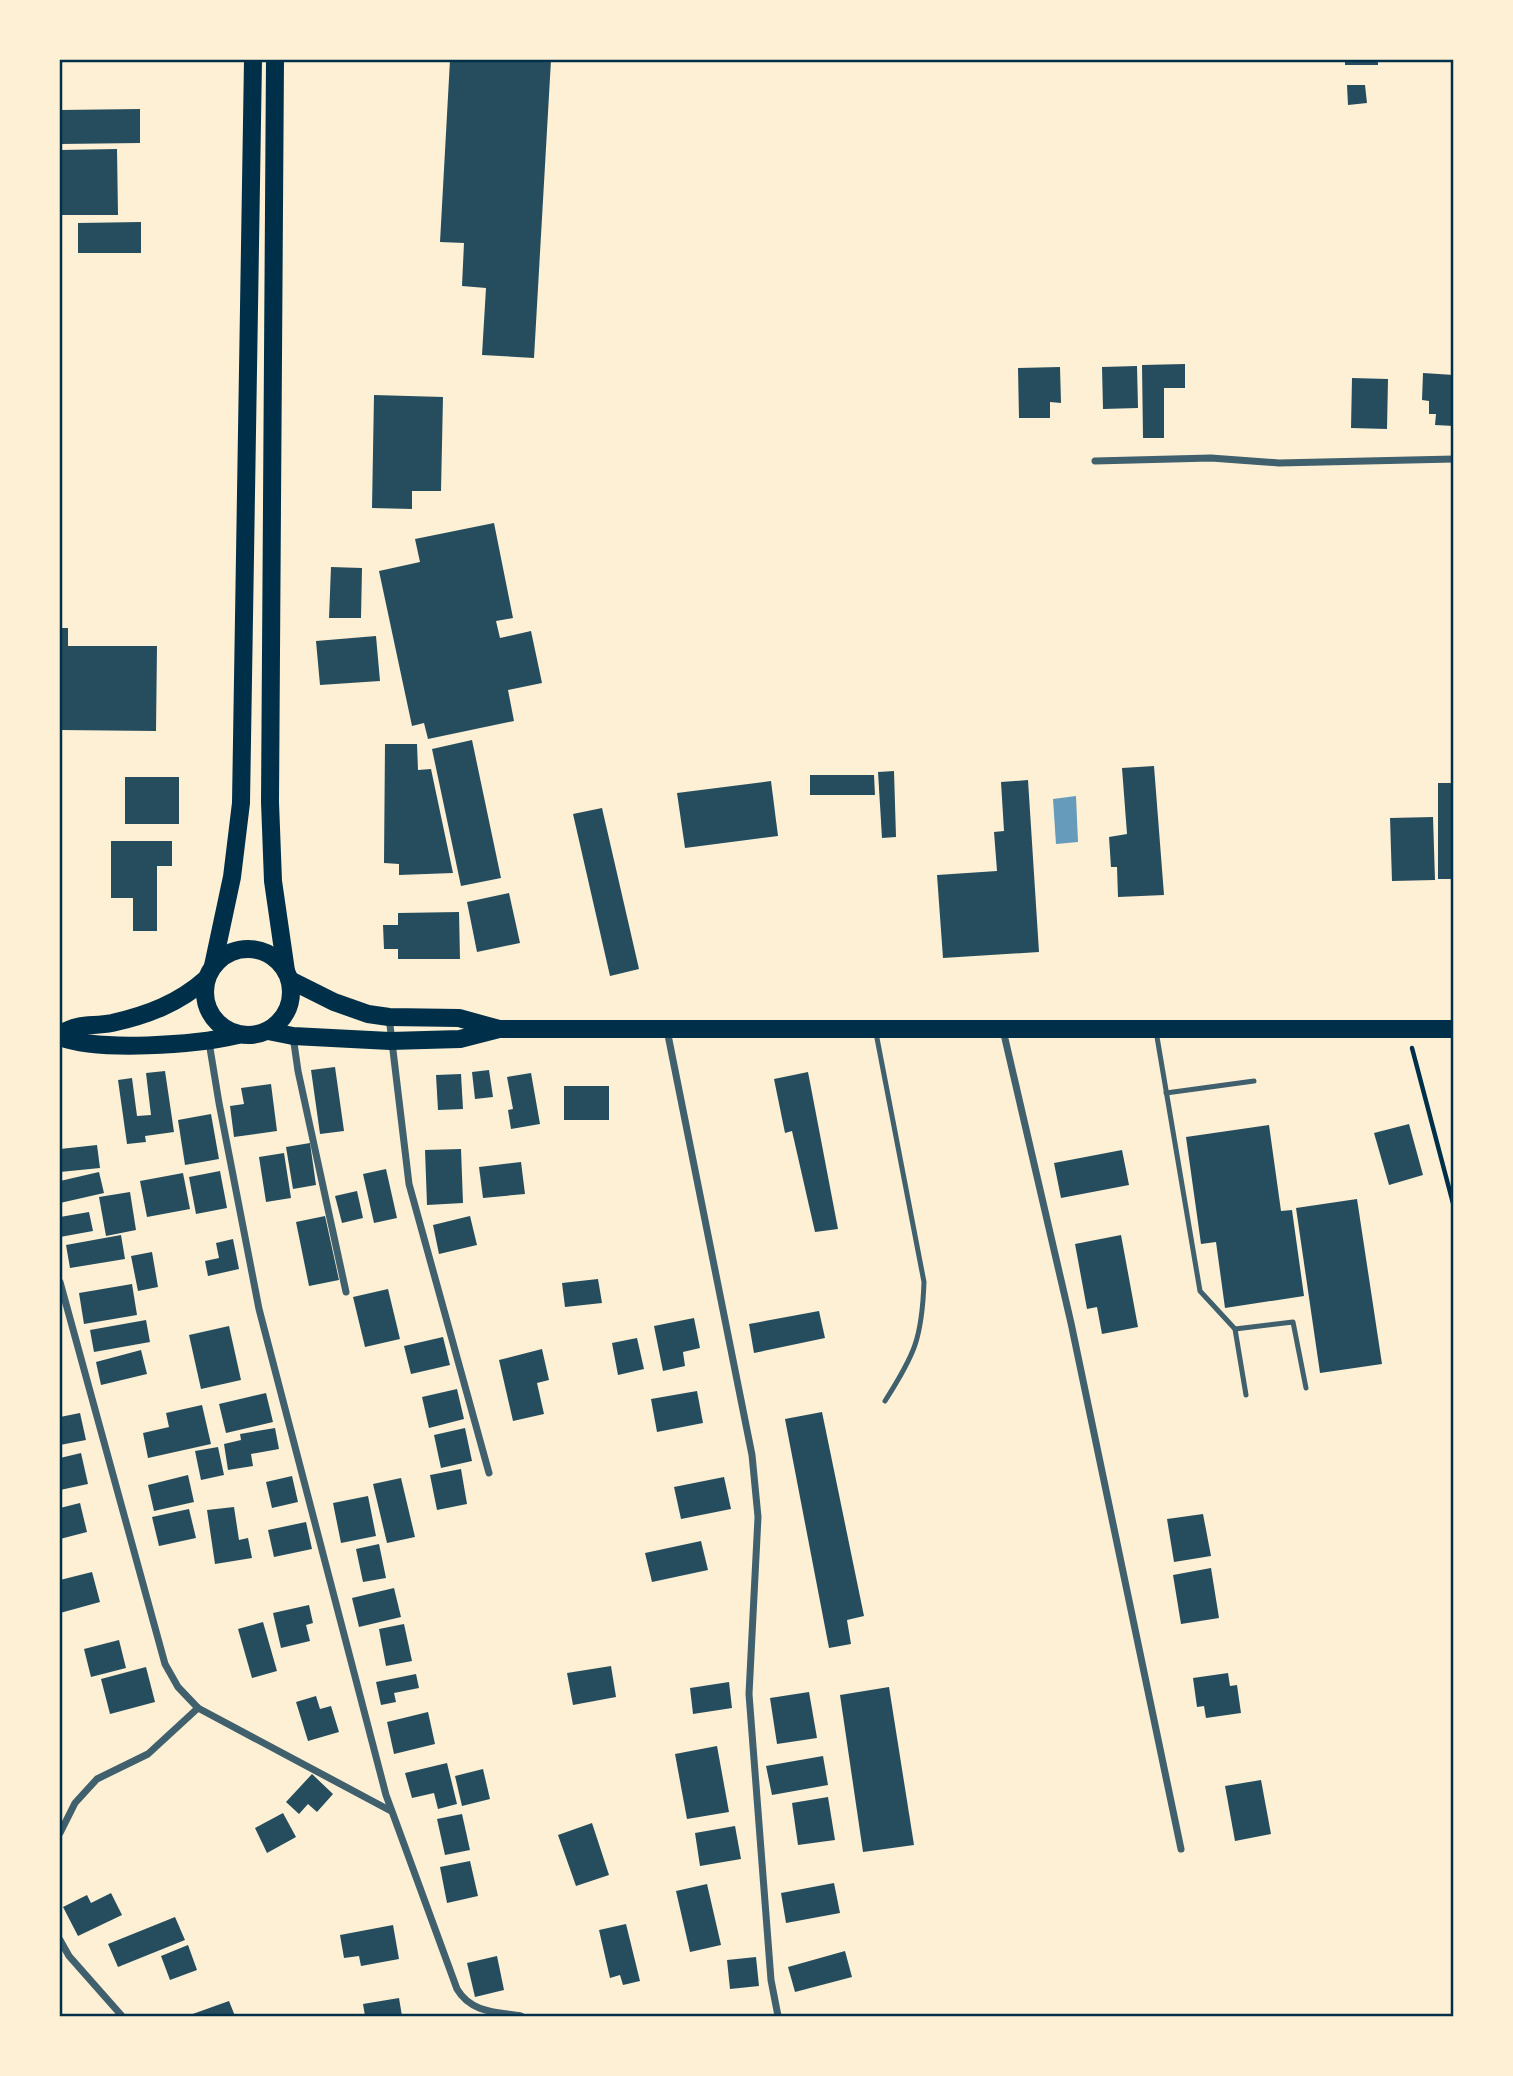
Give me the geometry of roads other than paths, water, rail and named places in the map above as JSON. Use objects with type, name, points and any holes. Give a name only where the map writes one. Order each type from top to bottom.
[{"type":"main road","points":[[238,1035],[224,1029],[210,1014],[204,993],[232,877],[242,763],[253,60]]},
{"type":"main road","points":[[60,1035],[76,1043],[116,1044],[209,1041],[238,1035],[253,1036],[268,1031],[277,1024],[290,1004],[273,881],[270,802],[275,60]]},
{"type":"main road","points":[[60,1035],[76,1025],[110,1023],[174,1003],[223,956],[236,950],[250,949],[264,952],[277,960],[288,975],[348,1008],[389,1017],[459,1018],[499,1029]]},
{"type":"main road","points":[[268,1031],[293,1036],[390,1041],[460,1039],[499,1029],[1454,1029]]},
{"type":"street","points":[[1095,461],[1211,458],[1279,463],[1454,459]]},
{"type":"street","points":[[389,1017],[409,1184],[489,1473]]},
{"type":"street","points":[[667,1030],[752,1455],[758,1517],[749,1694],[771,1980],[778,2017]]},
{"type":"street","points":[[1003,1030],[1071,1323],[1181,1849]]},
{"type":"street","points":[[293,1036],[298,1071],[346,1292]]},
{"type":"street","points":[[209,1041],[259,1309],[391,1811],[457,1989],[464,2001],[477,2008],[521,2017]]},
{"type":"street","points":[[60,1282],[165,1664],[178,1686],[198,1709],[391,1811]]},
{"type":"street","points":[[60,1833],[75,1803],[97,1779],[148,1754],[198,1709]]},
{"type":"street","points":[[60,1940],[69,1956],[122,2017]]},
{"type":"lane","points":[[876,1030],[924,1282],[923,1320],[915,1350],[885,1401]]},
{"type":"lane","points":[[1155,1030],[1200,1290],[1235,1329],[1246,1395]]},
{"type":"lane","points":[[1166,1093],[1254,1081]]},
{"type":"lane","points":[[1235,1329],[1293,1322],[1306,1388]]},
{"type":"water","points":[[1076,796],[1078,842],[1056,844],[1053,799]]}]
